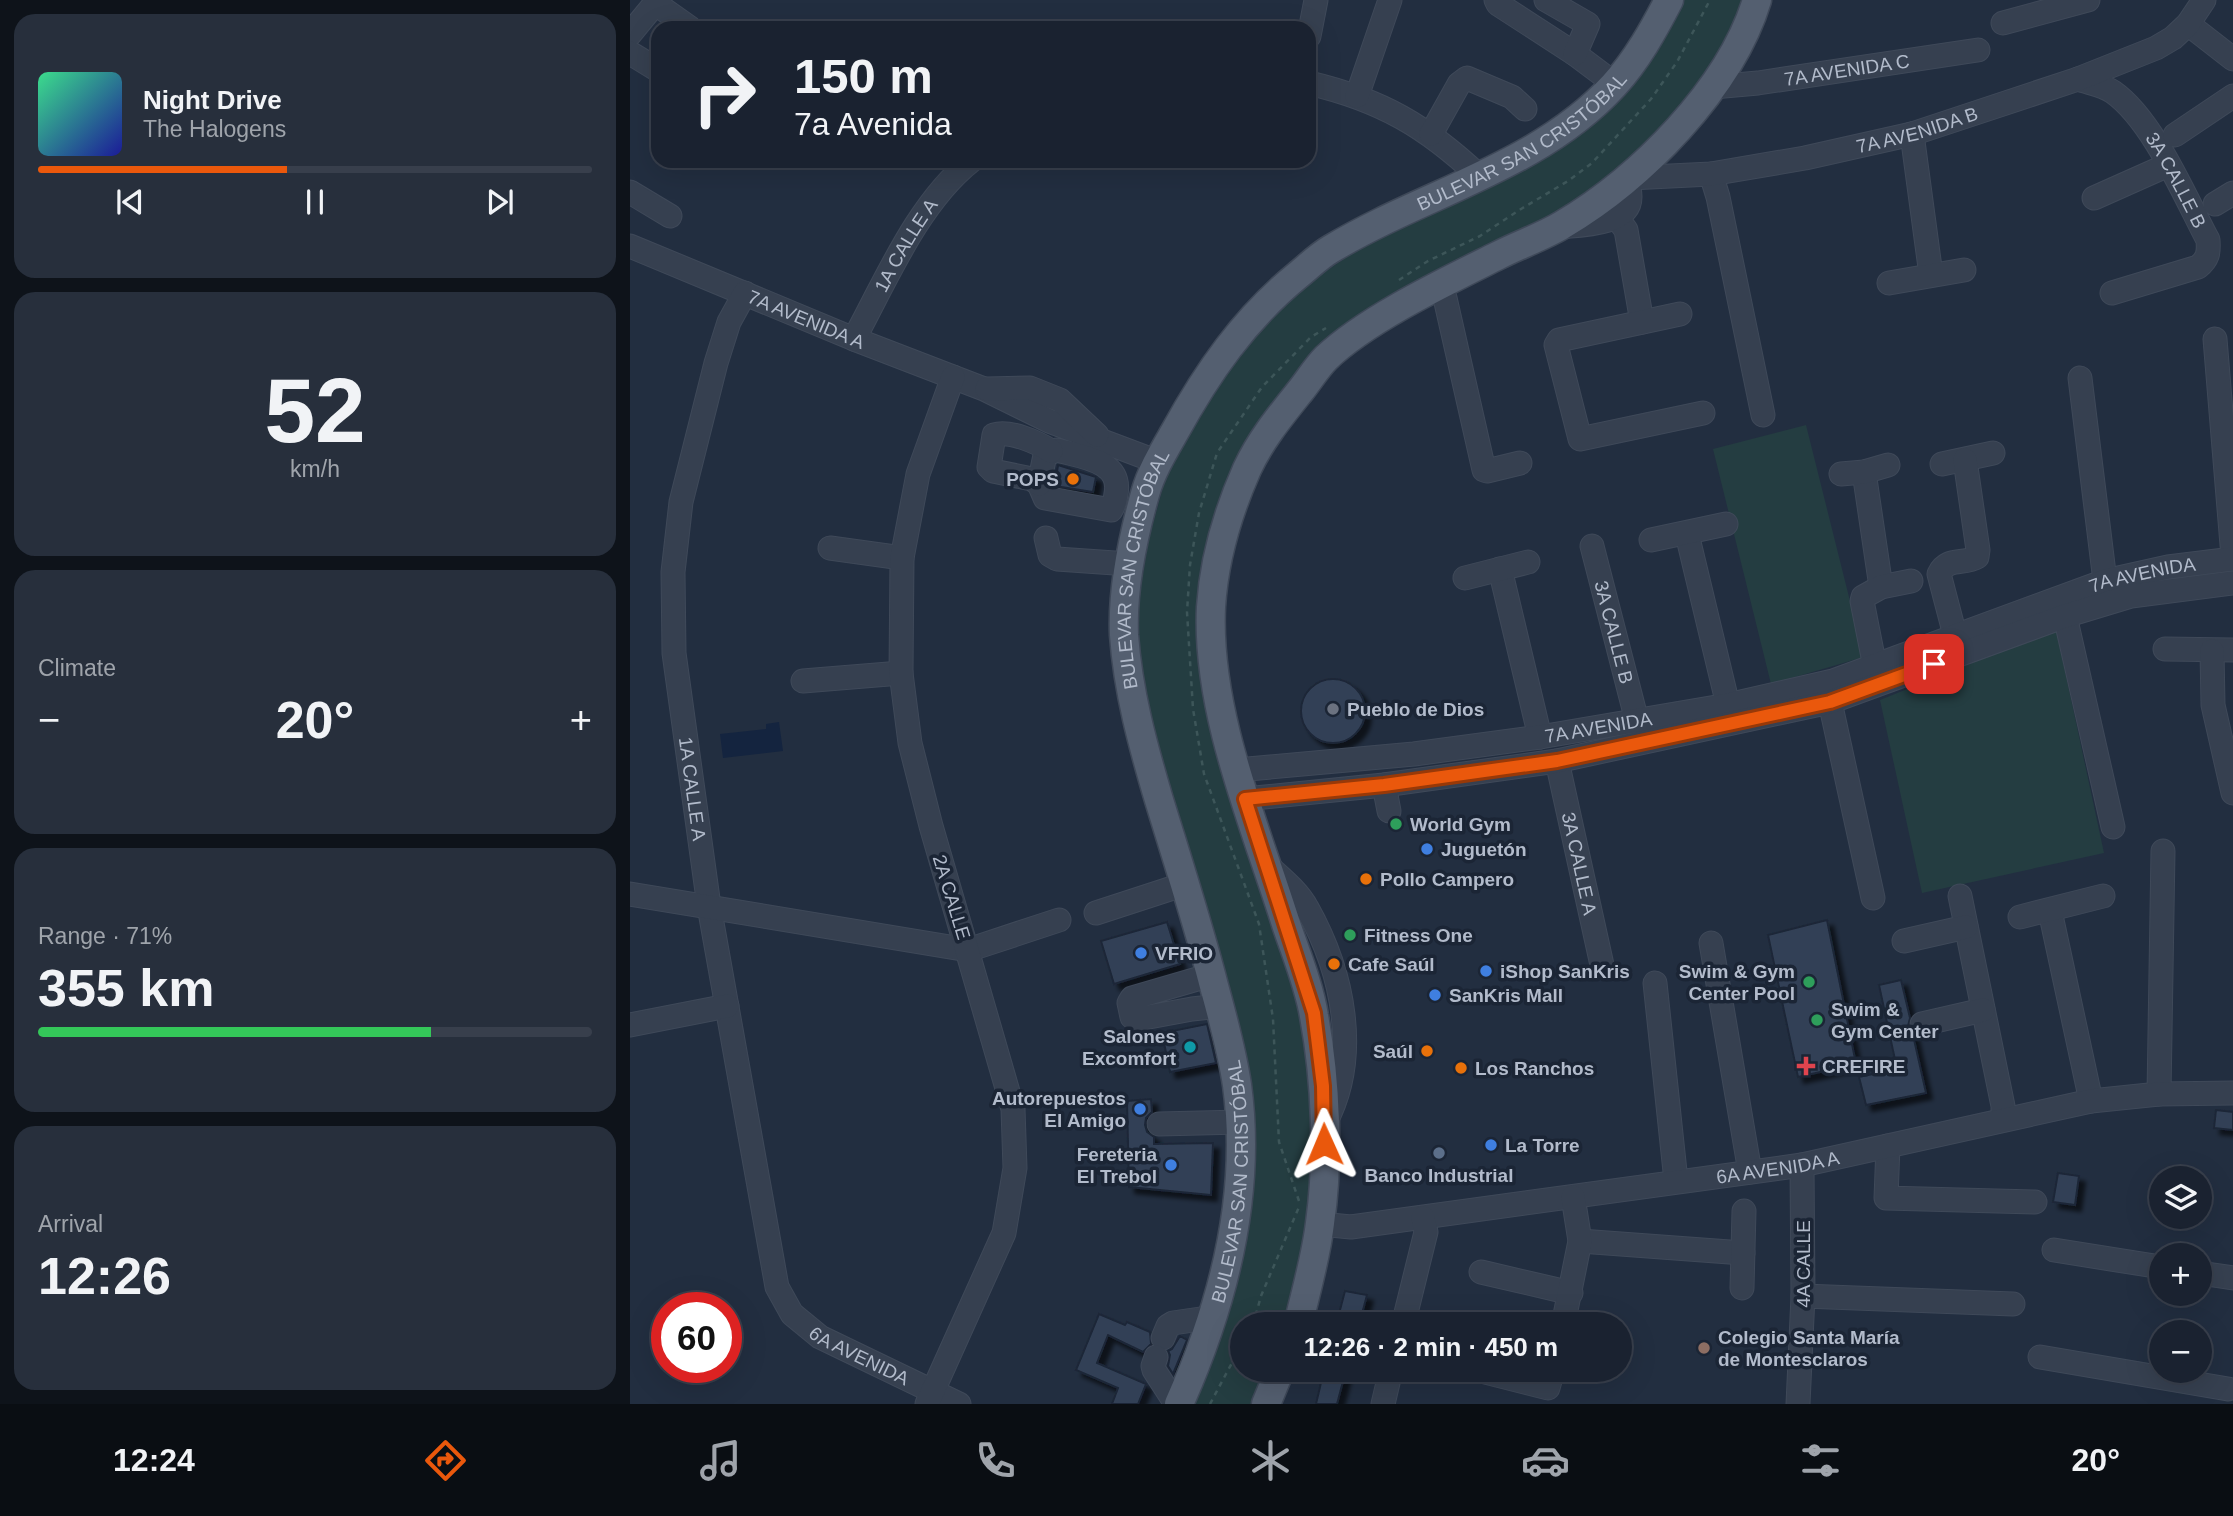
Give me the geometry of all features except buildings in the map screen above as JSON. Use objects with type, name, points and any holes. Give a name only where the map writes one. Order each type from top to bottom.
[{"type":"main road","name":"BULEVAR SAN CRISTÓBAL","points":[[1177,1404],[1213,1317],[1236,1225],[1241,1181],[1241,1122],[1237,1082],[1206,1007],[1198,979],[1185,884],[1146,755],[1131,694],[1124,632],[1129,564],[1143,503],[1158,462],[1215,362],[1245,325],[1281,289],[1327,252],[1377,224],[1480,177],[1553,136],[1615,84],[1648,38],[1669,0]]},
{"type":"main road","points":[[1301,1312],[1320,1224],[1324,1163],[1323,1086],[1314,1013],[1245,799],[1219,702],[1212,647],[1211,608],[1215,571],[1229,515],[1248,466],[1269,431],[1326,359],[1373,323],[1490,259],[1559,228],[1628,179],[1676,131],[1713,87],[1757,0]]},
{"type":"main road","points":[[1266,1404],[1275,1382]]},
{"type":"street","points":[[1312,21],[1316,0]]},
{"type":"street","points":[[1357,96],[1390,0]]},
{"type":"street","points":[[1496,0],[1498,5],[1575,54],[1615,84]]},
{"type":"street","points":[[1546,0],[1587,24],[1575,54]]},
{"type":"street","points":[[2003,23],[2088,0]]},
{"type":"street","points":[[2204,0],[2188,24],[2233,59]]},
{"type":"street","points":[[651,59],[632,30],[656,5],[680,21]]},
{"type":"street","name":"7A AVENIDA B","points":[[1628,179],[1711,174],[1805,158],[1912,134],[2078,79],[2156,48],[2173,38],[2188,24]]},
{"type":"street","name":"7A AVENIDA C","points":[[1713,87],[1758,83],[1978,50]]},
{"type":"street","points":[[1431,134],[1459,84],[1467,78],[1512,97],[1525,109]]},
{"type":"street","name":"3A CALLE B","points":[[2078,79],[2110,90],[2129,104],[2168,165],[2208,240],[2209,252],[2198,267],[2112,293]]},
{"type":"street","points":[[1316,85],[1357,96],[1389,110],[1431,134],[1480,177]]},
{"type":"street","points":[[2175,135],[2233,96]]},
{"type":"street","points":[[1912,134],[1931,275]]},
{"type":"street","points":[[2094,198],[2168,165]]},
{"type":"street","name":"1A CALLE A","points":[[854,339],[920,218],[962,168]]},
{"type":"street","points":[[1711,174],[1763,415]]},
{"type":"street","points":[[1559,228],[1617,218],[1631,198],[1628,179]]},
{"type":"street","points":[[630,192],[670,216]]},
{"type":"street","points":[[1617,218],[1626,230],[1642,321]]},
{"type":"street","name":"7A AVENIDA A","points":[[630,246],[854,339],[984,389],[1030,387],[1060,400],[1103,442],[1158,462]]},
{"type":"street","points":[[1391,313],[1414,309],[1445,298],[1490,259]]},
{"type":"street","points":[[1889,283],[1964,270]]},
{"type":"street","name":"1A CALLE A","points":[[745,293],[729,322],[697,432],[681,502],[673,572],[674,653],[709,906],[777,1287]]},
{"type":"street","points":[[1445,298],[1484,470],[1520,463]]},
{"type":"street","points":[[1680,314],[1557,342],[1579,437],[1582,439],[1703,413]]},
{"type":"street","points":[[2215,339],[2233,558]]},
{"type":"street","name":"2A CALLE","points":[[929,1398],[1004,1233],[1015,1168],[1013,1109],[931,826],[910,743],[901,673],[902,558],[918,474],[953,377]]},
{"type":"street","points":[[2080,379],[2105,581]]},
{"type":"street","points":[[1051,451],[1040,443],[1001,433],[994,435],[989,467],[993,471],[1032,479],[1039,484],[1045,498],[1111,510],[1143,503]]},
{"type":"street","points":[[1039,484],[1045,455],[1051,451],[1057,450],[1103,463],[1113,472],[1118,486],[1111,510]]},
{"type":"street","points":[[1942,464],[1993,453]]},
{"type":"street","points":[[1955,635],[1939,574],[1948,563],[1977,557],[1965,460]]},
{"type":"street","points":[[1841,474],[1864,472],[1888,465]]},
{"type":"street","points":[[1864,472],[1881,587]]},
{"type":"street","points":[[1118,486],[1143,503]]},
{"type":"street","points":[[1651,540],[1727,524]]},
{"type":"street","points":[[1687,534],[1728,705]]},
{"type":"street","points":[[1046,538],[1050,555],[1057,559],[1129,564]]},
{"type":"street","name":"3A CALLE B","points":[[1592,545],[1637,721]]},
{"type":"street","points":[[830,548],[902,558]]},
{"type":"street","name":"7A AVENIDA","points":[[1237,771],[1414,754],[1540,737],[1728,705],[1833,681],[2105,581],[2168,567],[2233,558]]},
{"type":"street","points":[[1465,578],[1528,562]]},
{"type":"street","points":[[1500,569],[1540,737]]},
{"type":"street","points":[[1875,667],[1862,601],[1866,594],[1881,587],[1911,581]]},
{"type":"street","name":"7A AVENIDA","points":[[1245,799],[1384,785],[1557,761],[1830,702],[2065,617],[2131,596],[2233,583]]},
{"type":"street","points":[[2065,617],[2113,827]]},
{"type":"street","points":[[2165,649],[2222,651],[2213,705],[2233,793]]},
{"type":"street","points":[[803,681],[901,673]]},
{"type":"street","points":[[1830,702],[1873,898]]},
{"type":"street","points":[[1414,754],[1418,780]]},
{"type":"street","name":"3A CALLE A","points":[[1557,761],[1602,965]]},
{"type":"street","points":[[1384,785],[1389,811]]},
{"type":"street","points":[[2159,1094],[2163,851]]},
{"type":"street","points":[[1096,913],[1185,884]]},
{"type":"street","points":[[630,894],[968,950],[1059,920]]},
{"type":"street","points":[[1960,896],[2003,1106],[2003,1119]]},
{"type":"street","points":[[2020,917],[2103,896]]},
{"type":"street","points":[[2050,911],[2091,1101]]},
{"type":"street","points":[[1904,942],[1966,927]]},
{"type":"street","points":[[1711,943],[1750,1172]]},
{"type":"street","points":[[1198,979],[1132,998],[1129,1003],[1132,1017],[1138,1019],[1206,1007]]},
{"type":"street","points":[[1655,983],[1676,1181]]},
{"type":"street","points":[[630,1025],[727,1006]]},
{"type":"street","points":[[1922,1024],[1983,1010]]},
{"type":"street","name":"6A AVENIDA A","points":[[1320,1224],[1351,1227],[1802,1165],[2091,1101],[2159,1094],[2233,1093]]},
{"type":"street","points":[[1160,1124],[1241,1122]]},
{"type":"street","points":[[1888,1146],[1886,1198],[2035,1202]]},
{"type":"street","name":"4A CALLE","points":[[1798,1404],[1803,1296],[1802,1165]]},
{"type":"street","points":[[1566,1312],[1580,1241],[1573,1197]]},
{"type":"street","points":[[1742,1288],[1744,1210]]},
{"type":"street","points":[[1406,1312],[1426,1232],[1423,1218]]},
{"type":"street","points":[[1580,1241],[1743,1253]]},
{"type":"street","points":[[2054,1250],[2149,1265]]},
{"type":"street","points":[[1481,1272],[1571,1293]]},
{"type":"street","points":[[2212,1275],[2233,1278]]},
{"type":"street","name":"6A AVENIDA","points":[[777,1287],[792,1314],[820,1337],[929,1398],[959,1404]]},
{"type":"street","points":[[1803,1296],[2013,1304]]},
{"type":"street","points":[[1177,1404],[1153,1366],[1168,1326],[1213,1317]]},
{"type":"street","points":[[2040,1357],[2229,1388]]},
{"type":"street","points":[[1383,1404],[1388,1382]]},
{"type":"path","points":[[1395,282],[1428,261],[1480,236],[1592,163],[1651,100],[1677,62],[1710,0]]},
{"type":"path","points":[[1257,1312],[1300,1205],[1279,1142],[1273,1019],[1259,924],[1204,774],[1193,709],[1186,612],[1190,565],[1199,513],[1217,453],[1262,387],[1311,337],[1331,325]]},
{"type":"path","points":[[1210,1404],[1230,1366]]},
{"type":"green space","points":[[1675,0],[1748,0],[1708,84],[1614,183],[1386,307],[1270,419],[1204,599],[1308,1017],[1316,1092],[1313,1225],[1293,1312],[1230,1312],[1230,1382],[1269,1382],[1259,1404],[1187,1404],[1245,1183],[1140,683],[1135,622],[1149,538],[1172,455],[1194,410],[1287,297],[1380,235],[1558,141]]},
{"type":"green space","points":[[1806,425],[1864,657],[1771,684],[1713,449]]},
{"type":"green space","points":[[2056,629],[2104,853],[1922,893],[1880,700]]},
{"type":"water","points":[[779,722],[783,751],[723,758],[720,734],[766,729],[766,724]]},
{"type":"place","name":"POPS","points":[[1073,479]]},
{"type":"place","name":"Pueblo de Dios","points":[[1333,709]]},
{"type":"place","name":"World Gym","points":[[1396,824]]},
{"type":"place","name":"Juguetón","points":[[1427,849]]},
{"type":"place","name":"Pollo Campero","points":[[1366,879]]},
{"type":"place","name":"Fitness One","points":[[1350,935]]},
{"type":"place","name":"VFRIO","points":[[1141,953]]},
{"type":"place","name":"Cafe Saúl","points":[[1334,964]]},
{"type":"place","name":"iShop SanKris","points":[[1486,971]]},
{"type":"place","name":"Swim & Gym Center Pool","points":[[1809,982]]},
{"type":"place","name":"SanKris Mall","points":[[1435,995]]},
{"type":"place","name":"Swim & Gym Center","points":[[1817,1020]]},
{"type":"place","name":"Salones Excomfort","points":[[1190,1047]]},
{"type":"place","name":"Saúl","points":[[1427,1051]]},
{"type":"place","name":"CREFIRE","points":[[1806,1066]]},
{"type":"place","name":"Los Ranchos","points":[[1461,1068]]},
{"type":"place","name":"Autorepuestos El Amigo","points":[[1140,1109]]},
{"type":"place","name":"La Torre","points":[[1491,1145]]},
{"type":"place","name":"Banco Industrial","points":[[1439,1153]]},
{"type":"place","name":"Fereteria El Trebol","points":[[1171,1165]]},
{"type":"place","name":"Colegio Santa María de Montesclaros","points":[[1704,1348]]},
{"type":"route","points":[[1324,1144],[1323,1086],[1314,1013],[1245,799],[1384,785],[1557,761],[1830,702],[1934,664]]}]
